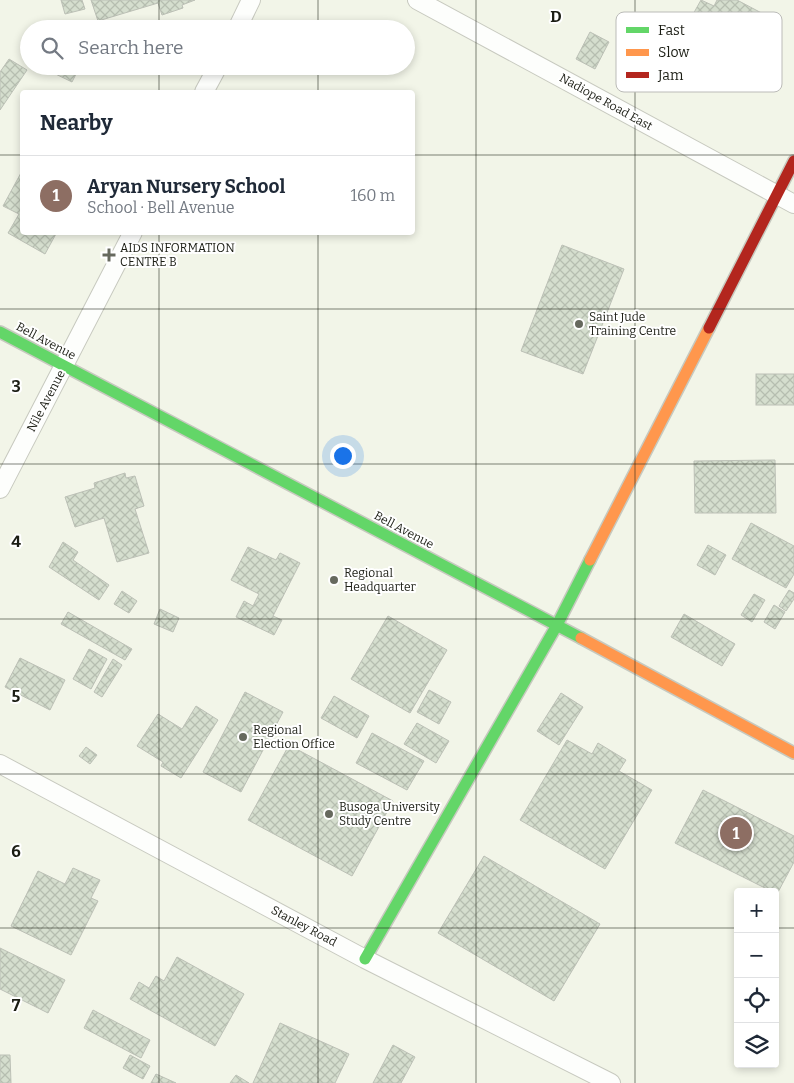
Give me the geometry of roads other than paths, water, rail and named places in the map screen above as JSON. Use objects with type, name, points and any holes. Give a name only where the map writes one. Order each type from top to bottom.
[{"type":"street","points":[[242,20],[252,0]]},
{"type":"street","name":"Nadiope Road East","points":[[417,0],[794,204]]},
{"type":"street","points":[[205,90],[213,75]]},
{"type":"street","points":[[365,959],[557,625],[794,161]]},
{"type":"street","name":"Nile Avenue","points":[[0,489],[131,235]]},
{"type":"street","name":"Bell Avenue","points":[[0,332],[557,625],[794,753]]},
{"type":"street","name":"Stanley Road","points":[[0,764],[365,959],[611,1083]]},
{"type":"place","name":"AIDS INFORMATION CENTRE B","points":[[109,255]]},
{"type":"place","name":"Saint Jude Training Centre","points":[[579,324]]},
{"type":"place","name":"Regional Headquarter","points":[[334,580]]},
{"type":"place","name":"Regional Election Office","points":[[243,737]]},
{"type":"place","name":"Busoga University Study Centre","points":[[329,814]]},
{"type":"place","name":"Aryan Nursery School","points":[[736,833]]}]
